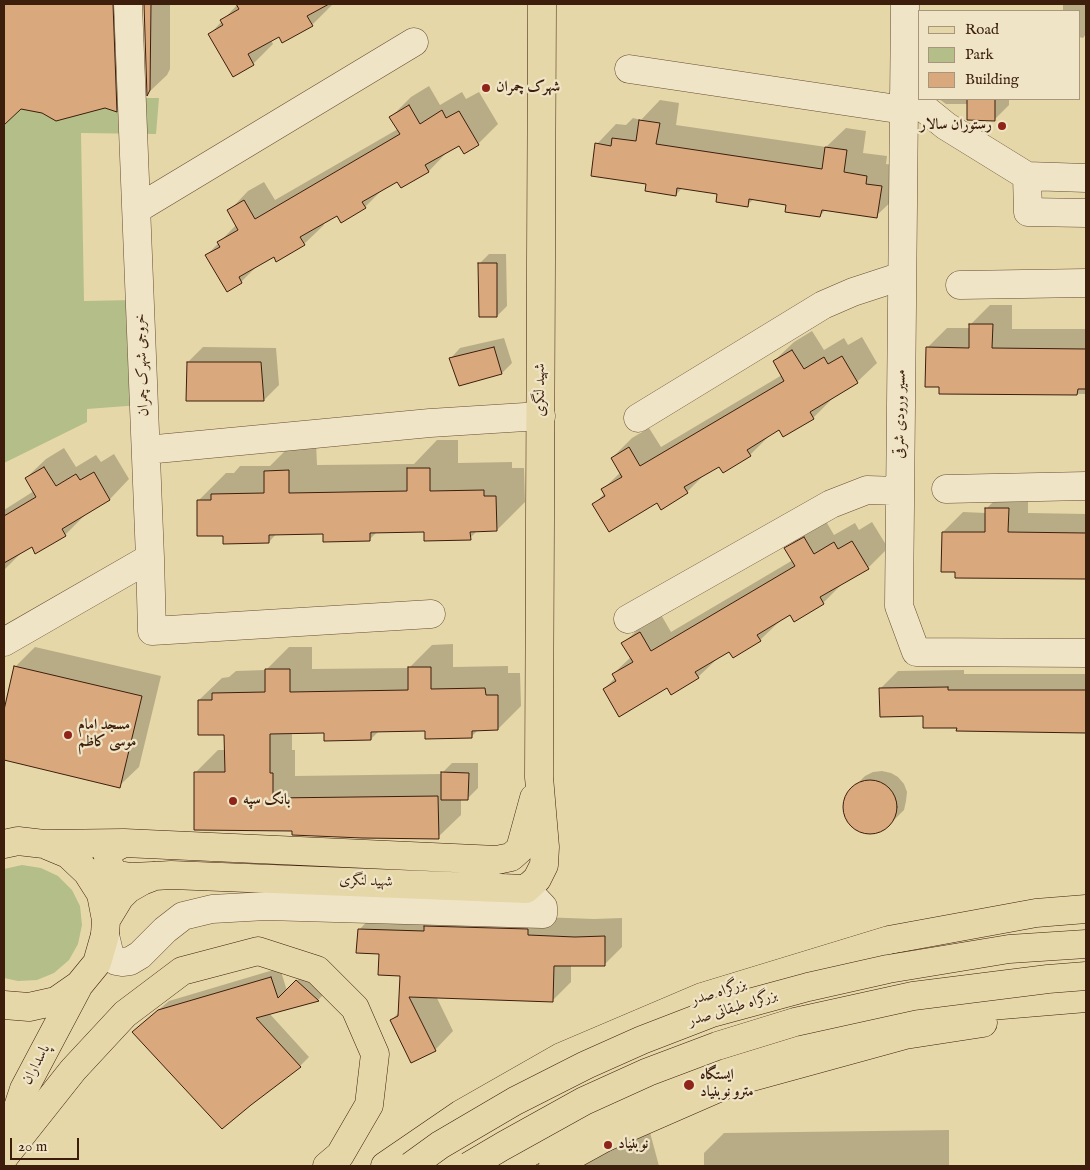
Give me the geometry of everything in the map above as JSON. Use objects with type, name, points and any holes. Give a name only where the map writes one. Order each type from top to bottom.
[{"type":"main road","name":"شهید لنگری","points":[[106,928],[120,897],[128,889],[155,876],[171,875],[526,889],[537,879],[544,865],[545,847],[539,777],[542,4]]},
{"type":"main road","name":"شهید لنگری","points":[[44,844],[124,843],[497,860],[510,857],[520,849],[539,777]]},
{"type":"main road","points":[[4,844],[18,841],[44,844],[68,854],[87,872],[101,894],[106,928],[97,963],[79,985],[56,1001],[29,1007],[4,1005]]},
{"type":"main road","points":[[124,843],[112,849],[108,857],[109,865],[113,872],[118,875],[131,877],[155,876]]},
{"type":"main road","name":"بزرگراه صدر","points":[[385,1166],[461,1114],[561,1057],[702,997],[889,940],[1036,913],[1086,909]]},
{"type":"main road","name":"بزرگراه طبقاتی صدر","points":[[410,1166],[440,1145],[514,1101],[586,1065],[642,1040],[712,1013],[808,987],[888,969],[1008,949],[1086,944]]},
{"type":"main road","points":[[4,1157],[73,1070],[124,1014],[182,971],[258,951],[317,970],[355,1008],[375,1054],[370,1105],[340,1155],[327,1166]]},
{"type":"main road","name":"بزرگراه طبقاتی صدر","points":[[469,1166],[584,1101],[648,1072],[717,1046],[794,1022],[913,996],[1086,976]]},
{"type":"main road","name":"پاسداران","points":[[4,1149],[24,1089],[79,985]]},
{"type":"main road","points":[[505,1166],[593,1117],[725,1061],[906,1013],[1086,998]]},
{"type":"main road","points":[[553,1166],[604,1138],[730,1083],[904,1035],[1086,1006]]},
{"type":"street","name":"خروجی شهرک چمران","points":[[128,4],[152,631],[431,614]]},
{"type":"street","name":"مسیر ورودی شرقی","points":[[904,4],[899,606],[916,652],[1086,653]]},
{"type":"street","points":[[136,209],[414,42]]},
{"type":"street","points":[[629,69],[904,101],[1027,176],[1086,178]]},
{"type":"street","points":[[1027,176],[1028,212],[1086,212]]},
{"type":"street","points":[[638,418],[823,306],[853,292],[902,276]]},
{"type":"street","points":[[960,285],[1086,283]]},
{"type":"street","points":[[146,450],[430,423],[541,416]]},
{"type":"street","points":[[946,489],[1086,486]]},
{"type":"street","points":[[628,619],[831,504],[867,490],[900,491]]},
{"type":"street","points":[[4,642],[150,558]]},
{"type":"street","points":[[106,928],[111,957],[116,961],[122,962],[140,955],[165,930],[183,916],[212,909],[266,906],[543,914],[543,907],[526,889]]},
{"type":"green space","points":[[4,98],[159,98],[156,134],[81,133],[84,301],[134,300],[140,405],[87,409],[87,422],[4,463]]},
{"type":"green space","points":[[22,865],[41,868],[58,876],[72,890],[80,906],[82,925],[78,944],[69,960],[54,973],[37,980],[18,981],[4,978],[4,869]]},
{"type":"building","points":[[4,4],[113,4],[117,112],[105,108],[56,121],[42,113],[21,109],[4,125]]},
{"type":"building","points":[[144,4],[151,4],[150,90],[147,96]]},
{"type":"building","points":[[236,4],[329,4],[307,16],[313,26],[282,43],[279,37],[248,54],[254,65],[233,77],[208,34],[223,25],[220,20],[239,9]]},
{"type":"building","points":[[967,100],[995,100],[995,121],[967,120]]},
{"type":"building","points":[[409,105],[420,124],[442,110],[446,118],[459,111],[479,145],[464,154],[459,146],[425,165],[429,172],[401,188],[397,182],[362,202],[366,208],[341,223],[337,216],[300,237],[305,245],[276,262],[274,257],[239,277],[242,283],[227,292],[205,255],[220,247],[217,242],[238,230],[227,210],[244,200],[255,219],[400,134],[389,117]]},
{"type":"building","points":[[639,120],[660,123],[656,144],[822,169],[825,147],[847,150],[844,172],[867,176],[866,184],[882,186],[877,218],[822,210],[820,217],[785,212],[786,205],[749,199],[748,207],[716,202],[717,194],[677,188],[676,196],[645,191],[646,184],[591,176],[595,143],[611,146],[612,138],[636,141]]},
{"type":"building","points":[[478,263],[497,263],[497,317],[479,317]]},
{"type":"building","points":[[969,324],[993,324],[992,348],[1086,349],[1086,389],[1078,389],[1077,395],[939,394],[939,387],[925,387],[926,347],[969,348]]},
{"type":"building","points":[[494,347],[502,374],[459,386],[449,358]]},
{"type":"building","points":[[792,350],[804,369],[824,357],[828,364],[842,356],[858,383],[810,412],[814,419],[783,437],[779,430],[747,450],[751,456],[723,473],[719,467],[684,487],[688,493],[661,510],[657,503],[609,532],[592,504],[605,496],[601,489],[622,477],[611,458],[629,447],[640,466],[784,381],[773,361]]},
{"type":"building","points":[[187,362],[261,362],[264,401],[186,401]]},
{"type":"building","points":[[44,467],[56,486],[76,474],[80,480],[94,472],[110,500],[62,529],[66,536],[35,554],[32,547],[4,563],[4,516],[36,497],[25,478]]},
{"type":"building","points":[[407,468],[430,468],[430,491],[484,490],[484,496],[496,496],[497,531],[470,532],[471,540],[424,541],[424,532],[370,533],[370,541],[323,542],[323,534],[269,535],[269,543],[223,544],[223,536],[197,536],[197,500],[211,500],[211,494],[264,493],[264,471],[289,470],[289,493],[407,491]]},
{"type":"building","points":[[985,508],[1009,508],[1008,532],[1086,533],[1086,579],[955,578],[955,572],[941,572],[942,532],[985,532]]},
{"type":"building","points":[[804,537],[814,554],[834,542],[838,549],[852,541],[869,569],[820,597],[824,604],[794,622],[790,615],[757,635],[761,641],[733,658],[729,652],[695,672],[699,678],[671,695],[667,688],[619,717],[603,689],[616,681],[612,674],[633,662],[621,643],[640,632],[651,651],[795,566],[784,548]]},
{"type":"building","name":"مسجد امام موسی کاظم","points":[[14,666],[142,696],[120,788],[4,760],[4,710]]},
{"type":"building","points":[[408,667],[431,667],[431,689],[485,688],[486,695],[498,695],[498,730],[472,731],[472,738],[425,739],[425,731],[371,732],[371,740],[324,741],[324,733],[270,734],[270,773],[273,773],[273,798],[438,796],[439,839],[292,835],[292,831],[194,830],[194,772],[225,772],[224,735],[198,735],[198,700],[212,700],[212,693],[265,692],[265,669],[290,669],[290,692],[408,690]]},
{"type":"building","points":[[948,687],[948,690],[1086,690],[1086,733],[956,731],[957,728],[923,728],[923,716],[880,717],[879,688]]},
{"type":"building","points":[[441,772],[469,773],[468,800],[441,800]]},
{"type":"building","points":[[865,780],[875,780],[889,788],[895,797],[897,807],[895,817],[889,826],[875,834],[865,834],[855,829],[848,822],[843,812],[843,802],[848,792],[855,785]]},
{"type":"building","points":[[424,926],[528,929],[528,935],[605,936],[605,966],[554,966],[553,1002],[409,997],[436,1051],[411,1063],[390,1020],[398,1016],[400,976],[378,975],[379,954],[356,953],[358,929],[424,931]]},
{"type":"building","points":[[271,977],[278,998],[296,980],[319,1001],[256,1018],[301,1067],[222,1129],[132,1032],[158,1010]]},
{"type":"place","name":"شهرک چمران","points":[[486,88]]},
{"type":"place","name":"رستوران سالار","points":[[1002,126]]},
{"type":"place","name":"مسجد امام موسی کاظم","points":[[68,735]]},
{"type":"place","name":"بانک سپه","points":[[233,801]]},
{"type":"place","name":"ایستگاه مترو نوبنیاد","points":[[689,1085]]},
{"type":"place","name":"نوبنیاد","points":[[608,1145]]}]
